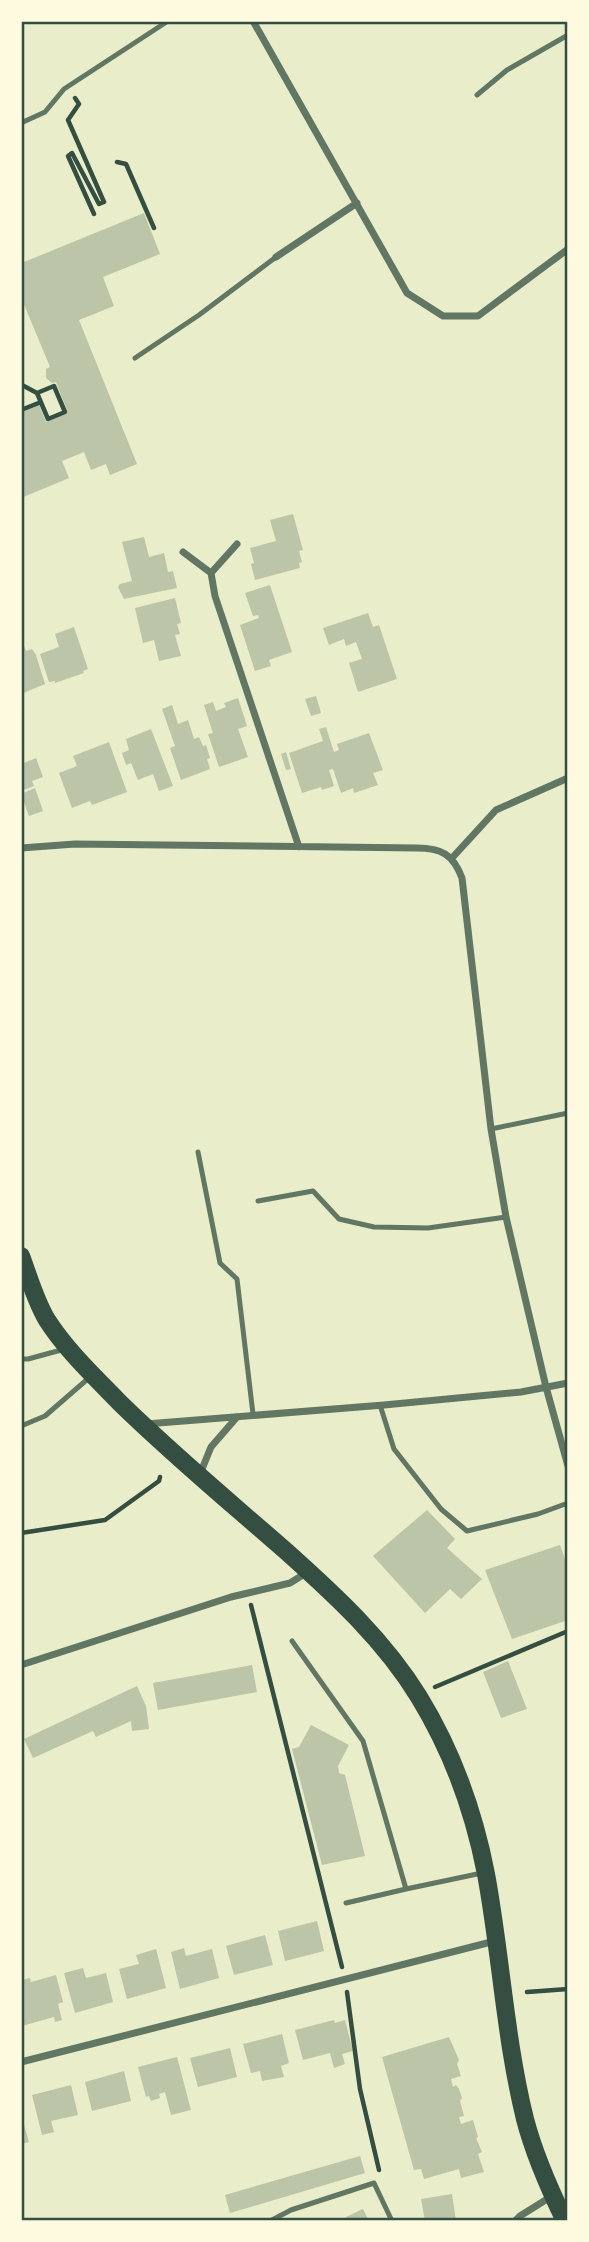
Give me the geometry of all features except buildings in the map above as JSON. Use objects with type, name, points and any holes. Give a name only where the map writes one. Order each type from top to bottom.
[{"type":"main road","points":[[21,1256],[24,1275],[46,1318],[68,1348],[142,1424],[308,1572],[377,1639],[418,1695],[443,1741],[472,1815],[485,1872],[518,2087],[539,2164],[565,2221]]},
{"type":"street","points":[[253,21],[407,293],[443,316],[478,316],[568,250]]},
{"type":"street","points":[[276,257],[357,203]]},
{"type":"street","points":[[211,573],[237,544]]},
{"type":"street","points":[[183,552],[211,573],[215,597],[299,846]]},
{"type":"street","points":[[452,858],[496,810],[568,778]]},
{"type":"street","points":[[21,848],[75,844],[433,848],[452,858],[462,878],[491,1129],[506,1217],[546,1387],[568,1466]]},
{"type":"street","points":[[142,1424],[521,1392],[568,1383]]},
{"type":"street","points":[[199,1474],[211,1447],[237,1417]]},
{"type":"street","points":[[21,1665],[248,1593],[290,1583],[308,1572]]},
{"type":"street","points":[[21,2063],[496,1941]]},
{"type":"street","points":[[515,2221],[552,2196]]},
{"type":"lane","points":[[21,123],[45,112],[68,87],[168,21]]},
{"type":"lane","points":[[477,95],[508,70],[568,35]]},
{"type":"lane","points":[[135,358],[199,316],[276,257]]},
{"type":"lane","points":[[491,1129],[568,1113]]},
{"type":"lane","points":[[198,1152],[220,1263],[237,1279],[253,1415]]},
{"type":"lane","points":[[258,1201],[313,1191],[339,1219],[398,1229],[453,1226],[506,1217]]},
{"type":"lane","points":[[21,1359],[68,1348]]},
{"type":"lane","points":[[21,1426],[45,1416],[92,1374]]},
{"type":"lane","points":[[380,1405],[394,1448],[441,1509],[467,1531],[538,1514],[568,1503]]},
{"type":"lane","points":[[292,1641],[363,1741],[406,1889]]},
{"type":"lane","points":[[346,1903],[485,1872]]},
{"type":"lane","points":[[270,2221],[291,2210],[374,2183],[392,2221]]},
{"type":"path","points":[[68,87],[79,104],[68,120],[104,202],[99,204],[72,153],[68,156]]},
{"type":"path","points":[[68,156],[78,141]]},
{"type":"path","points":[[68,156],[94,214]]},
{"type":"path","points":[[117,162],[126,164],[154,228]]},
{"type":"path","points":[[22,386],[37,393],[48,419],[65,412],[54,386],[37,393]]},
{"type":"path","points":[[21,410],[41,402]]},
{"type":"path","points":[[21,1533],[105,1520],[159,1481],[160,1477]]},
{"type":"path","points":[[248,1593],[345,1979],[360,2089],[380,2172],[374,2183]]},
{"type":"path","points":[[418,1695],[568,1631]]},
{"type":"path","points":[[527,1992],[568,1989]]}]
